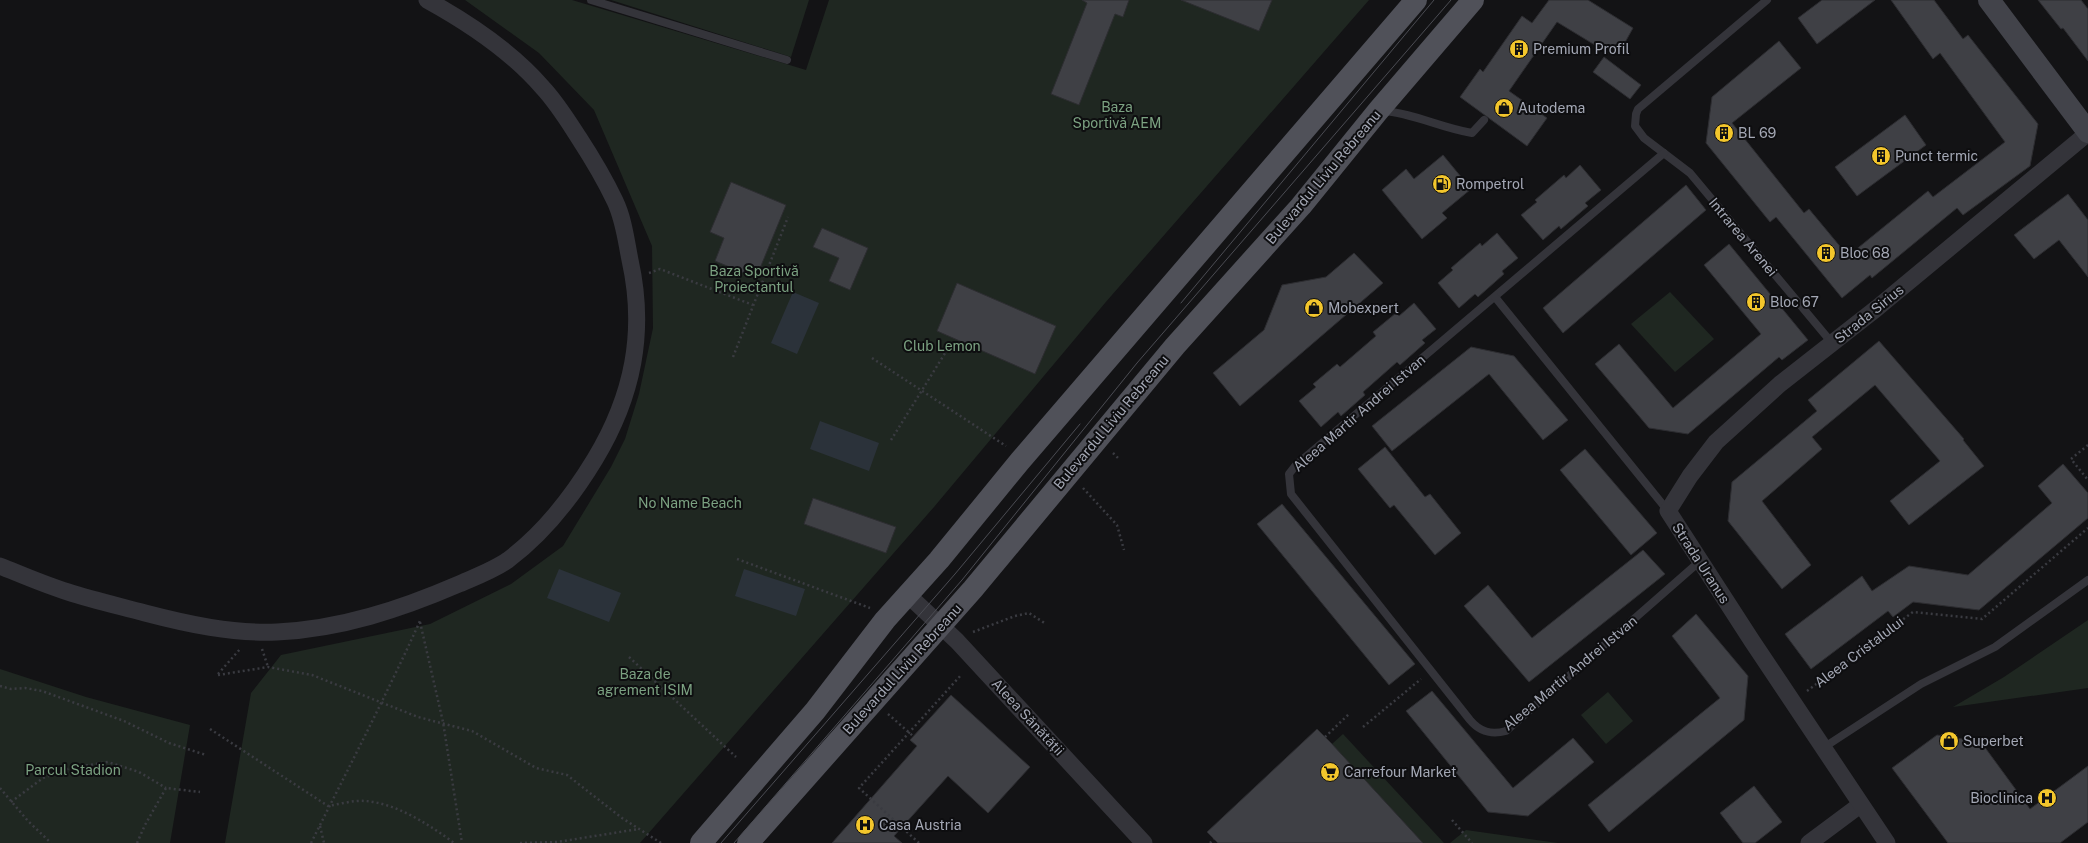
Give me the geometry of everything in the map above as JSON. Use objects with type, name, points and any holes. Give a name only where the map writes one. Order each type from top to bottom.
[{"type":"main road","points":[[701,843],[815,711],[885,620],[939,560],[1030,448],[1416,0]]},
{"type":"main road","name":"Bulevardul Liviu Rebreanu","points":[[748,843],[773,813],[941,626],[1175,346],[1301,206],[1378,111],[1473,0]]},
{"type":"street","points":[[0,566],[66,592],[159,616],[222,628],[273,632],[326,627],[393,610],[418,601],[506,562],[536,536],[586,474],[614,422],[622,401],[632,364],[638,328],[635,278],[626,238],[616,204],[587,151],[560,109],[543,88],[508,56],[480,34],[427,0]]},
{"type":"street","points":[[1989,0],[2088,132]]},
{"type":"street","name":"Strada Sirius","points":[[1668,511],[1716,442],[1780,384],[2088,132]]},
{"type":"street","name":"Strada Uranus","points":[[1668,511],[1699,562],[1860,805],[1887,843]]},
{"type":"street","name":"Aleea Sănătății","points":[[908,595],[957,641],[1144,843]]},
{"type":"street","points":[[1809,843],[1860,805]]},
{"type":"lane","points":[[591,0],[787,60]]},
{"type":"lane","points":[[1664,153],[1644,138],[1636,126],[1636,114],[1638,109],[1767,0]]},
{"type":"lane","points":[[1378,111],[1400,112],[1450,129],[1472,133],[1484,120]]},
{"type":"lane","name":"Aleea Martir Andrei Istvan","points":[[1664,153],[1296,465],[1289,474],[1291,494],[1478,729],[1495,734],[1506,731],[1699,562]]},
{"type":"lane","name":"Intrarea Arenei","points":[[1664,153],[1690,173],[1832,343]]},
{"type":"lane","name":"Strada Uranus","points":[[1495,297],[1668,511]]},
{"type":"lane","points":[[1823,748],[1921,684],[1995,647],[2088,580]]},
{"type":"path","points":[[733,357],[788,217]]},
{"type":"path","points":[[635,278],[660,269],[753,305]]},
{"type":"path","points":[[891,440],[947,350]]},
{"type":"path","points":[[872,358],[1008,447]]},
{"type":"path","points":[[2088,445],[2071,458],[2088,480]]},
{"type":"path","points":[[1113,453],[1118,458]]},
{"type":"path","points":[[1083,488],[1118,525],[1124,550]]},
{"type":"path","name":"Aleea Cristalului","points":[[1792,701],[1913,612],[1982,619],[2088,528]]},
{"type":"path","points":[[737,559],[870,608]]},
{"type":"path","points":[[418,601],[420,621],[443,722],[462,843]]},
{"type":"path","points":[[974,632],[1029,612],[1046,624]]},
{"type":"path","points":[[311,843],[328,806],[383,703],[420,621]]},
{"type":"path","points":[[256,631],[218,675],[268,667],[312,675],[418,717],[443,722],[472,731],[536,768],[567,775],[622,818],[661,843]]},
{"type":"path","points":[[629,657],[736,757]]},
{"type":"path","points":[[1363,727],[1431,670]]},
{"type":"path","points":[[919,843],[859,788],[962,674]]},
{"type":"path","points":[[0,686],[11,689],[25,688],[42,691],[124,721],[169,743],[206,755]]},
{"type":"path","points":[[887,713],[913,736]]},
{"type":"path","points":[[1325,737],[1350,713]]},
{"type":"path","points":[[210,729],[328,806],[364,800],[385,805],[416,820],[454,843]]},
{"type":"path","points":[[11,802],[43,778],[70,768],[108,762],[139,772],[166,788],[200,792]]},
{"type":"path","points":[[0,788],[11,802],[51,843]]},
{"type":"path","points":[[137,843],[145,825],[166,788]]},
{"type":"path","points":[[1452,820],[1472,843]]},
{"type":"path","points":[[320,826],[324,843]]},
{"type":"path","points":[[520,843],[557,842],[640,829]]},
{"type":"path","points":[[1210,843],[1214,840]]},
{"type":"green space","points":[[465,0],[572,0],[806,70],[829,0],[1369,0],[1105,303],[934,507],[640,843],[225,843],[251,693],[281,655],[430,624],[511,584],[563,546],[611,467],[625,439],[639,394],[653,328],[652,246],[594,110],[539,53]]},
{"type":"green space","points":[[611,0],[809,0],[791,57]]},
{"type":"green space","points":[[1670,292],[1714,339],[1675,372],[1631,324]]},
{"type":"green space","points":[[2088,620],[2088,688],[1953,707],[2004,677]]},
{"type":"green space","name":"Parcul Stadion","points":[[0,669],[86,697],[190,725],[170,843],[0,843]]},
{"type":"green space","points":[[1608,692],[1633,721],[1606,744],[1581,715]]},
{"type":"green space","points":[[1343,734],[1444,843],[1423,843],[1332,744]]},
{"type":"green space","points":[[1466,830],[1558,843],[1450,843]]},
{"type":"shaded area","points":[[793,292],[819,303],[797,354],[771,343]]},
{"type":"shaded area","points":[[820,421],[879,443],[869,471],[810,449]]},
{"type":"shaded area","points":[[559,569],[621,593],[609,622],[547,598]]},
{"type":"shaded area","points":[[744,569],[805,589],[796,616],[735,596]]},
{"type":"building","points":[[1082,0],[1129,0],[1123,17],[1115,14],[1079,105],[1051,94],[1087,3]]},
{"type":"building","points":[[1181,0],[1272,0],[1259,31]]},
{"type":"building","points":[[1549,0],[1588,0],[1633,28],[1623,46],[1613,56],[1557,22],[1509,91],[1547,118],[1527,146],[1460,97],[1480,69],[1483,72],[1522,16],[1532,23]]},
{"type":"building","points":[[1822,0],[1875,0],[1817,44],[1798,18]]},
{"type":"building","points":[[1891,0],[1934,0],[1963,39],[1968,35],[2038,124],[2030,166],[1963,215],[1957,208],[1872,278],[1870,275],[1842,298],[1776,217],[1770,222],[1706,143],[1712,97],[1779,41],[1801,68],[1732,123],[1804,213],[1809,209],[1848,256],[1928,191],[1933,197],[2005,142],[1940,53],[1933,59]]},
{"type":"building","points":[[2038,0],[2081,0],[2088,9],[2088,61],[2063,28],[2061,29]]},
{"type":"building","points":[[1604,57],[1641,85],[1630,99],[1593,72]]},
{"type":"building","name":"Punct termic","points":[[1905,115],[1926,145],[1857,196],[1835,167]]},
{"type":"building","points":[[1443,155],[1471,189],[1442,213],[1447,218],[1422,239],[1382,190],[1406,169],[1414,179]]},
{"type":"building","points":[[1580,165],[1601,190],[1585,203],[1588,206],[1561,229],[1559,226],[1543,240],[1521,215],[1537,202],[1535,200],[1564,175],[1566,178]]},
{"type":"building","points":[[731,182],[786,205],[756,278],[715,261],[724,238],[710,232]]},
{"type":"building","points":[[1686,185],[1706,210],[1563,333],[1543,308]]},
{"type":"building","points":[[2068,194],[2088,220],[2088,277],[2059,240],[2034,259],[2014,235]]},
{"type":"building","points":[[822,228],[868,248],[850,290],[829,281],[839,258],[813,247]]},
{"type":"building","points":[[1497,233],[1518,258],[1502,271],[1504,274],[1478,297],[1475,294],[1459,308],[1438,283],[1453,270],[1451,268],[1480,243],[1482,246]]},
{"type":"building","points":[[1729,244],[1808,340],[1782,360],[1779,357],[1688,434],[1649,428],[1595,364],[1619,344],[1673,408],[1761,334],[1704,265]]},
{"type":"building","name":"Mobexpert","points":[[1354,253],[1383,283],[1240,406],[1213,373],[1264,330],[1282,285],[1326,277]]},
{"type":"building","points":[[957,283],[1056,326],[1035,374],[937,331]]},
{"type":"building","points":[[1414,303],[1436,329],[1422,340],[1425,343],[1400,365],[1397,362],[1363,392],[1365,395],[1341,416],[1338,412],[1321,427],[1299,401],[1316,387],[1313,384],[1337,364],[1340,367],[1376,336],[1373,332],[1396,313],[1399,316]]},
{"type":"building","points":[[1879,341],[1964,439],[1963,440],[1984,466],[1909,525],[1890,501],[1940,461],[1875,385],[1812,437],[1822,449],[1762,501],[1811,565],[1782,589],[1728,521],[1732,482],[1817,411],[1808,400]]},
{"type":"building","points":[[1471,347],[1514,356],[1568,420],[1543,440],[1489,374],[1392,451],[1372,426]]},
{"type":"building","points":[[1385,447],[1425,497],[1430,494],[1461,533],[1435,555],[1394,505],[1390,508],[1358,469]]},
{"type":"building","points":[[1585,449],[1657,533],[1631,555],[1560,470]]},
{"type":"building","points":[[2063,464],[2088,493],[2088,518],[1979,610],[1913,602],[1893,617],[1888,611],[1811,669],[1785,634],[1862,576],[1872,591],[1909,566],[1968,575],[2052,503],[2038,486]]},
{"type":"building","points":[[813,498],[896,527],[886,553],[804,524]]},
{"type":"building","points":[[1282,504],[1415,664],[1389,685],[1257,524]]},
{"type":"building","points":[[1643,550],[1665,574],[1529,682],[1464,606],[1488,585],[1532,638]]},
{"type":"building","points":[[1696,614],[1748,676],[1744,720],[1609,832],[1588,805],[1720,698],[1672,636]]},
{"type":"building","points":[[1432,691],[1513,788],[1573,738],[1594,762],[1528,816],[1488,812],[1406,711]]},
{"type":"building","points":[[951,695],[1030,767],[988,813],[948,776],[894,836],[902,843],[832,843],[917,746],[910,740]]},
{"type":"building","name":"Carrefour Market","points":[[1317,729],[1423,843],[1218,843],[1207,832]]},
{"type":"building","points":[[1937,735],[1981,742],[2030,809],[2088,766],[2088,822],[2060,843],[1948,843],[1892,768]]},
{"type":"building","points":[[1754,786],[1782,822],[1755,843],[1743,843],[1720,813]]},
{"type":"tram line","points":[[1181,303],[1434,0]]},
{"type":"tram line","points":[[734,843],[962,580],[1137,363],[1451,0]]},
{"type":"tram line","points":[[721,843],[955,574],[1080,424]]},
{"type":"place","name":"Premium Profil","points":[[1519,49]]},
{"type":"place","name":"Autodema","points":[[1504,108]]},
{"type":"place","name":"BL 69","points":[[1724,133]]},
{"type":"place","name":"Punct termic","points":[[1881,156]]},
{"type":"place","name":"Rompetrol","points":[[1442,184]]},
{"type":"place","name":"Bloc 68","points":[[1826,253]]},
{"type":"place","name":"Bloc 67","points":[[1756,302]]},
{"type":"place","name":"Mobexpert","points":[[1314,308]]},
{"type":"place","name":"Superbet","points":[[1949,741]]},
{"type":"place","name":"Carrefour Market","points":[[1330,772]]},
{"type":"place","name":"Bioclinica","points":[[2047,798]]},
{"type":"place","name":"Casa Austria","points":[[865,825]]},
{"type":"park label","name":"Baza Sportivă AEM","points":[[1117,116]]},
{"type":"park label","name":"Baza Sportivă Proiectantul","points":[[754,280]]},
{"type":"park label","name":"Club Lemon","points":[[942,346]]},
{"type":"park label","name":"No Name Beach","points":[[690,503]]},
{"type":"park label","name":"Baza de agrement ISIM","points":[[645,682]]}]
